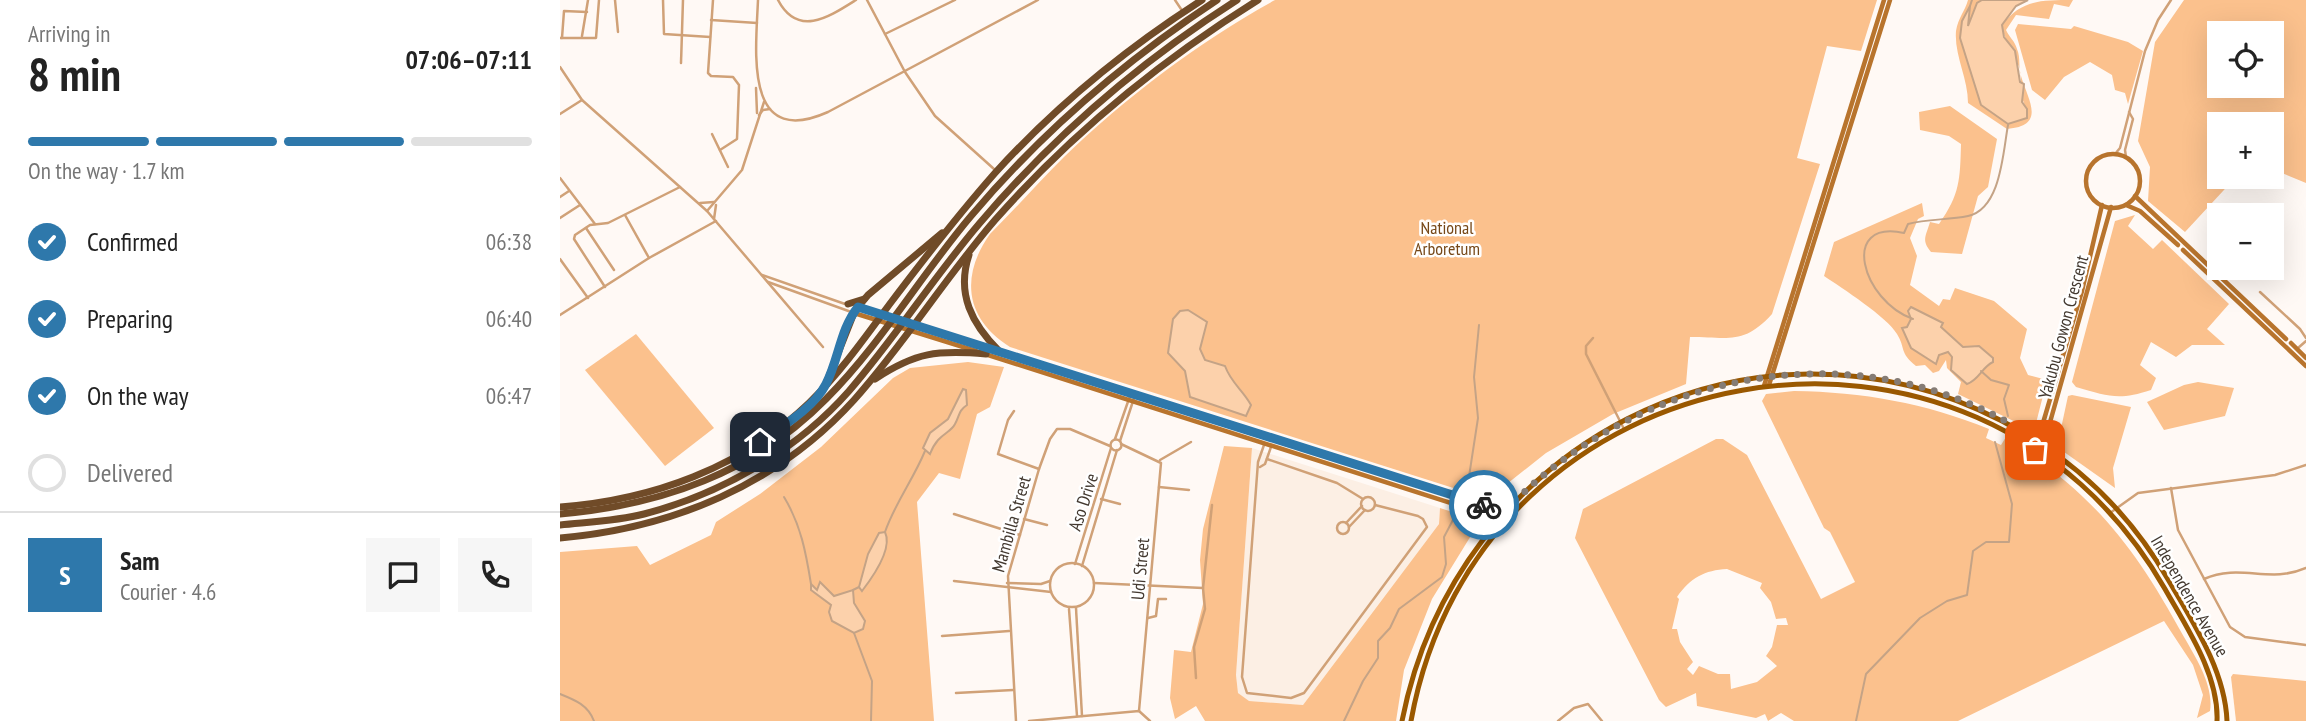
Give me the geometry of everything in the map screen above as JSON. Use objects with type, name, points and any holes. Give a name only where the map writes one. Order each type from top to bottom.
[{"type":"highway","points":[[633,505],[730,461],[798,413],[826,385],[950,226],[997,172],[1066,104],[1147,38],[1202,0]]},
{"type":"highway","points":[[560,514],[633,505],[666,496],[729,470],[766,448],[813,412],[861,359],[973,214],[1045,137],[1124,67],[1217,0]]},
{"type":"highway","points":[[560,525],[642,514],[692,499],[735,479],[773,456],[813,426],[849,390],[981,222],[1064,134],[1128,78],[1192,28],[1237,0]]},
{"type":"highway","points":[[560,538],[637,528],[688,512],[741,488],[796,454],[839,415],[868,383],[970,251],[1066,147],[1167,61],[1258,0]]},
{"type":"highway","points":[[1124,67],[1147,38]]},
{"type":"highway","points":[[1128,78],[1167,61]]},
{"type":"highway","points":[[826,385],[848,323],[856,310],[865,299],[950,226]]},
{"type":"highway","points":[[970,251],[964,278],[967,305],[979,331],[999,351]]},
{"type":"highway","points":[[848,323],[846,307],[865,299]]},
{"type":"highway","points":[[868,383],[897,364],[924,354],[986,354]]},
{"type":"highway","points":[[560,507],[618,500],[676,484]]},
{"type":"highway","points":[[642,514],[656,517],[688,512]]},
{"type":"main road","points":[[1767,385],[1770,367],[1884,0]]},
{"type":"main road","points":[[1751,380],[1770,367],[1890,0]]},
{"type":"main road","points":[[2125,205],[2135,196],[2139,175],[2126,158],[2115,154],[2098,159],[2087,173],[2088,189],[2102,205],[2125,205],[2140,211],[2178,245]]},
{"type":"main road","points":[[2135,196],[2288,341],[2306,366]]},
{"type":"main road","name":"Yakubu Gowon Crescent","points":[[2038,452],[2038,441],[2082,291],[2102,205]]},
{"type":"main road","name":"Yakubu Gowon Crescent","points":[[2038,452],[2045,446],[2111,207]]},
{"type":"main road","points":[[2183,250],[2306,358]]},
{"type":"main road","points":[[856,310],[876,313],[999,351],[1513,514]]},
{"type":"main road","points":[[856,310],[873,318],[1507,521]]},
{"type":"main road","points":[[1031,368],[1033,362]]},
{"type":"main road","points":[[1770,367],[1782,376]]},
{"type":"main road","name":"Independence Avenue","points":[[1402,721],[1415,670],[1437,612],[1457,573],[1499,517],[1551,467],[1620,422],[1679,396],[1767,377],[1846,376],[1913,387],[1975,408],[2038,441],[2092,483],[2117,508],[2165,573],[2205,648],[2222,688],[2227,721]]},
{"type":"main road","name":"Independence Avenue","points":[[1410,721],[1422,673],[1444,615],[1473,564],[1513,514],[1556,474],[1624,429],[1694,401],[1767,385],[1846,385],[1920,398],[1983,421],[2038,452],[2086,489],[2110,513],[2145,557],[2188,632],[2213,686],[2217,721]]},
{"type":"main road","points":[[1307,456],[1309,450]]},
{"type":"main road","points":[[1486,513],[1489,531]]},
{"type":"street","points":[[582,36],[588,0]]},
{"type":"street","points":[[587,12],[564,11],[561,38],[596,38],[599,0]]},
{"type":"street","points":[[615,0],[618,32]]},
{"type":"street","points":[[663,0],[662,32],[710,37]]},
{"type":"street","points":[[681,63],[683,0]]},
{"type":"street","points":[[713,0],[708,73],[711,76],[733,77],[738,85],[737,139],[720,150]]},
{"type":"street","points":[[757,119],[758,0]]},
{"type":"street","points":[[778,0],[792,18],[802,22],[819,19],[856,0]]},
{"type":"street","points":[[867,0],[905,72],[934,116],[997,172]]},
{"type":"street","points":[[885,34],[955,0]]},
{"type":"street","points":[[756,81],[764,102],[770,109],[785,118],[811,120],[1038,0]]},
{"type":"street","points":[[1175,0],[1183,12]]},
{"type":"street","points":[[2115,154],[2120,148],[2151,34],[2171,0]]},
{"type":"street","points":[[711,20],[757,23]]},
{"type":"street","points":[[560,67],[582,100],[708,211],[823,347]]},
{"type":"street","points":[[560,114],[582,100]]},
{"type":"street","points":[[708,211],[743,170],[764,102]]},
{"type":"street","points":[[757,119],[763,110],[770,109]]},
{"type":"street","points":[[2126,158],[2125,150],[2133,119],[2129,112]]},
{"type":"street","points":[[712,134],[728,167]]},
{"type":"street","points":[[560,178],[595,223]]},
{"type":"street","points":[[605,287],[574,239],[595,223],[608,223],[680,187]]},
{"type":"street","points":[[560,197],[570,191]]},
{"type":"street","points":[[699,203],[717,201]]},
{"type":"street","points":[[715,220],[717,201]]},
{"type":"street","points":[[560,218],[580,205]]},
{"type":"street","points":[[625,215],[649,258]]},
{"type":"street","points":[[560,315],[715,220]]},
{"type":"street","points":[[586,228],[614,270]]},
{"type":"street","points":[[560,258],[588,298]]},
{"type":"street","points":[[759,274],[856,310]]},
{"type":"street","points":[[765,281],[856,310]]},
{"type":"street","points":[[2260,292],[2301,329],[2306,339],[2295,351]]},
{"type":"street","points":[[1593,338],[1586,346],[1586,354],[1624,429]]},
{"type":"street","points":[[1121,443],[1133,394]]},
{"type":"street","points":[[1113,440],[1131,400]]},
{"type":"street","points":[[1014,411],[1008,420],[998,454],[1040,469]]},
{"type":"street","name":"Mambilla Street","points":[[1016,721],[1007,585],[1024,519],[1052,434],[1057,429],[1070,429],[1103,441]]},
{"type":"street","points":[[1103,441],[1113,440],[1129,450]]},
{"type":"street","name":"Aso Drive","points":[[1076,564],[1113,440]]},
{"type":"street","points":[[1103,441],[1118,450],[1129,450],[1160,460],[1191,442]]},
{"type":"street","name":"Aso Drive","points":[[1082,566],[1101,499],[1121,443]]},
{"type":"street","points":[[1264,445],[1258,462],[1260,467],[1243,689],[1250,695],[1292,698],[1304,693],[1427,527],[1418,516],[1375,505],[1371,498],[1363,499],[1337,483],[1267,458]]},
{"type":"street","points":[[1260,467],[1271,447]]},
{"type":"street","name":"Udi Street","points":[[1139,711],[1160,460]]},
{"type":"street","points":[[2110,513],[2134,495],[2275,475],[2306,466]]},
{"type":"street","points":[[1159,487],[1189,490]]},
{"type":"street","points":[[2171,488],[2178,530],[2226,622],[2239,635],[2306,645]]},
{"type":"street","points":[[1101,499],[1120,504]]},
{"type":"street","points":[[1363,499],[1362,506],[1346,523],[1338,524],[1338,532],[1346,534],[1349,527],[1366,510]]},
{"type":"street","points":[[1196,678],[1194,647],[1205,609],[1203,588],[1212,505]]},
{"type":"street","points":[[1362,506],[1366,510],[1372,510],[1375,505]]},
{"type":"street","points":[[954,514],[1020,535]]},
{"type":"street","points":[[1024,519],[1047,525]]},
{"type":"street","points":[[1346,523],[1349,527]]},
{"type":"street","points":[[1007,585],[1041,584],[1050,580],[1059,568],[1076,564],[1082,566],[1090,573],[1094,583],[1090,598],[1079,606],[1066,607]]},
{"type":"street","points":[[2204,579],[2227,570],[2280,575],[2306,568]]},
{"type":"street","points":[[1050,580],[1055,600],[1071,612],[1080,716]]},
{"type":"street","points":[[954,581],[1051,592]]},
{"type":"street","points":[[1094,583],[1203,588]]},
{"type":"street","points":[[1148,618],[1156,616],[1158,599],[1166,599]]},
{"type":"street","points":[[1079,606],[1075,616],[1080,716]]},
{"type":"street","points":[[942,636],[1009,631]]},
{"type":"street","points":[[957,693],[1013,690]]},
{"type":"street","points":[[1558,721],[1574,708],[1588,704],[1597,711],[1602,721]]},
{"type":"street","points":[[1029,721],[1139,711],[1150,721]]},
{"type":"shaded area","points":[[1982,0],[2028,0],[2016,6],[2002,25],[2004,37],[2015,51],[2020,82],[2024,84],[2022,102],[2027,109],[2027,118],[2008,124],[1981,105],[1960,38],[1962,21],[1970,6],[1968,26],[1977,3]]},
{"type":"shaded area","points":[[1911,307],[1943,323],[1941,327],[1963,347],[1979,346],[1993,358],[1993,362],[1975,380],[1967,384],[1951,370],[1952,357],[1948,352],[1939,355],[1936,364],[1911,348],[1902,328],[1907,327],[1911,319],[1908,311]]},
{"type":"shaded area","points":[[1188,310],[1207,322],[1200,349],[1205,360],[1225,366],[1251,405],[1246,416],[1190,397],[1185,371],[1168,353],[1173,319],[1180,311]]},
{"type":"shaded area","points":[[963,389],[966,390],[967,405],[930,454],[923,448],[930,433],[948,419]]},
{"type":"shaded area","points":[[1252,448],[1440,508],[1439,524],[1303,705],[1248,701],[1238,693],[1236,675]]},
{"type":"shaded area","points":[[885,532],[887,539],[884,555],[862,591],[859,587],[868,554],[879,533]]},
{"type":"shaded area","points":[[820,582],[834,596],[853,590],[854,603],[865,621],[863,629],[854,633],[832,621],[829,612],[831,605],[811,590],[811,584],[817,590]]},
{"type":"green space","name":"National Arboretum","points":[[1275,0],[1877,0],[1861,51],[1827,46],[1797,158],[1820,164],[1772,314],[1753,331],[1744,335],[1726,338],[1690,337],[1686,384],[1613,414],[1546,453],[1488,499],[1010,347],[995,336],[976,310],[971,281],[980,250],[990,234],[1045,176],[1113,113],[1165,71],[1219,33]]},
{"type":"green space","points":[[1968,0],[1982,0],[1973,12],[1968,30],[1967,18],[1960,38],[1981,105],[2008,124],[2027,117],[2020,74],[2032,110],[2027,123],[2019,127],[2007,129],[1968,103],[1956,31]]},
{"type":"green space","points":[[2073,0],[2069,7],[2054,4],[2049,19],[2016,15],[2006,30],[2016,46],[2020,70],[2002,25],[2016,11],[2032,3]]},
{"type":"green space","points":[[2184,0],[2306,0],[2306,183],[2284,174],[2284,112],[2207,112],[2207,189],[2225,189],[2212,203],[2207,203],[2207,208],[2185,232],[2148,201],[2150,167],[2138,141],[2155,42]]},
{"type":"green space","points":[[2018,24],[2071,29],[2074,26],[2128,42],[2143,51],[2128,104],[2125,93],[2115,90],[2112,75],[2090,62],[2064,77],[2045,100],[2032,90],[2015,30]]},
{"type":"green space","points":[[1950,106],[1997,139],[1988,187],[1978,196],[1962,254],[1931,252],[1925,241],[1930,222],[1939,224],[1955,195],[1961,144],[1949,136],[1920,130],[1919,112]]},
{"type":"green space","points":[[1922,203],[1924,216],[1918,219],[1910,238],[1917,256],[1910,285],[1939,306],[1943,299],[1950,300],[1955,288],[1994,301],[2027,329],[2020,358],[2028,375],[2047,380],[2034,431],[1958,394],[1961,382],[1947,368],[1946,360],[1939,371],[1933,373],[1925,365],[1916,366],[1905,354],[1897,334],[1884,319],[1824,276],[1834,242]]},
{"type":"green space","points":[[2135,215],[2128,226],[2153,249],[2162,240],[2229,304],[2207,329],[2225,345],[2192,345],[2176,357],[2151,342],[2140,365],[2156,378],[2151,390],[2113,396],[2076,387],[2072,382],[2115,221]]},
{"type":"green space","points":[[636,334],[714,428],[665,466],[585,370]]},
{"type":"green space","points":[[968,362],[1004,367],[990,407],[977,414],[960,479],[939,473],[917,502],[934,721],[560,721],[560,552],[637,546],[650,565],[711,535],[716,522],[760,494],[821,447],[893,378],[910,368]]},
{"type":"green space","points":[[2198,382],[2234,388],[2225,416],[2164,430],[2147,402],[2184,385]]},
{"type":"green space","points":[[1794,391],[1845,394],[1917,406],[1989,429],[1986,438],[2001,445],[2006,437],[2037,459],[2088,502],[2129,548],[2165,604],[2203,672],[2211,702],[2210,711],[2197,718],[2203,695],[2193,665],[2164,621],[1958,721],[1794,721],[1781,713],[1768,721],[1765,714],[1756,718],[1697,706],[1696,693],[1666,707],[1659,700],[1575,538],[1583,509],[1716,439],[1723,439],[1747,455],[1821,599],[1855,582],[1830,532],[1824,528],[1762,401],[1766,394]],"holes":[[[1727,569],[1762,583],[1760,588],[1771,602],[1776,619],[1786,618],[1788,625],[1777,625],[1772,647],[1766,656],[1777,666],[1757,682],[1731,689],[1730,674],[1718,674],[1699,666],[1693,675],[1687,669],[1693,662],[1680,642],[1677,629],[1672,629],[1679,599],[1677,597],[1693,580],[1705,573],[1719,570]]]},
{"type":"green space","points":[[2068,396],[2131,407],[2113,468],[2115,488],[2057,447]]},
{"type":"green space","points":[[1224,446],[1252,448],[1236,675],[1238,693],[1249,701],[1303,705],[1439,524],[1440,508],[1480,521],[1432,599],[1404,670],[1396,721],[1205,721],[1196,706],[1175,719],[1170,698],[1174,650],[1191,652],[1203,604],[1200,560],[1203,529]]},
{"type":"green space","points":[[2233,674],[2306,681],[2306,721],[2236,721],[2231,677]]},
{"type":"waterway","points":[[1970,6],[1972,0]]},
{"type":"waterway","points":[[1913,319],[1895,310],[1881,296],[1865,264],[1865,249],[1871,238],[1884,232],[1904,233],[1908,224],[1968,216],[1979,211],[1994,191],[2002,164],[2008,125]]},
{"type":"waterway","points":[[1468,483],[1478,418],[1474,377],[1479,325]]},
{"type":"waterway","points":[[1981,371],[1991,380],[2009,385],[2004,399],[2008,416]]},
{"type":"waterway","points":[[1856,721],[1866,674],[1920,618],[1947,601],[1967,595],[1973,551],[1986,542],[2009,542],[2012,504],[1995,442]]},
{"type":"waterway","points":[[885,532],[925,451]]},
{"type":"waterway","points":[[784,497],[799,529],[811,584]]},
{"type":"waterway","points":[[1344,721],[1363,681],[1378,658],[1378,641],[1390,628],[1399,609],[1442,577],[1446,564],[1444,537],[1455,516]]},
{"type":"waterway","points":[[853,590],[859,587]]},
{"type":"waterway","points":[[854,633],[872,681],[871,721]]},
{"type":"waterway","points":[[560,694],[585,707],[594,721]]},
{"type":"way so far","points":[[1484,505],[1504,512],[1530,485],[1569,453],[1638,413],[1696,391],[1764,377],[1846,376],[1922,389],[1951,398],[1991,416],[2045,446],[2041,454],[2035,450]]},
{"type":"route","points":[[760,442],[809,404],[826,385],[850,318],[858,307],[1484,505]]}]
